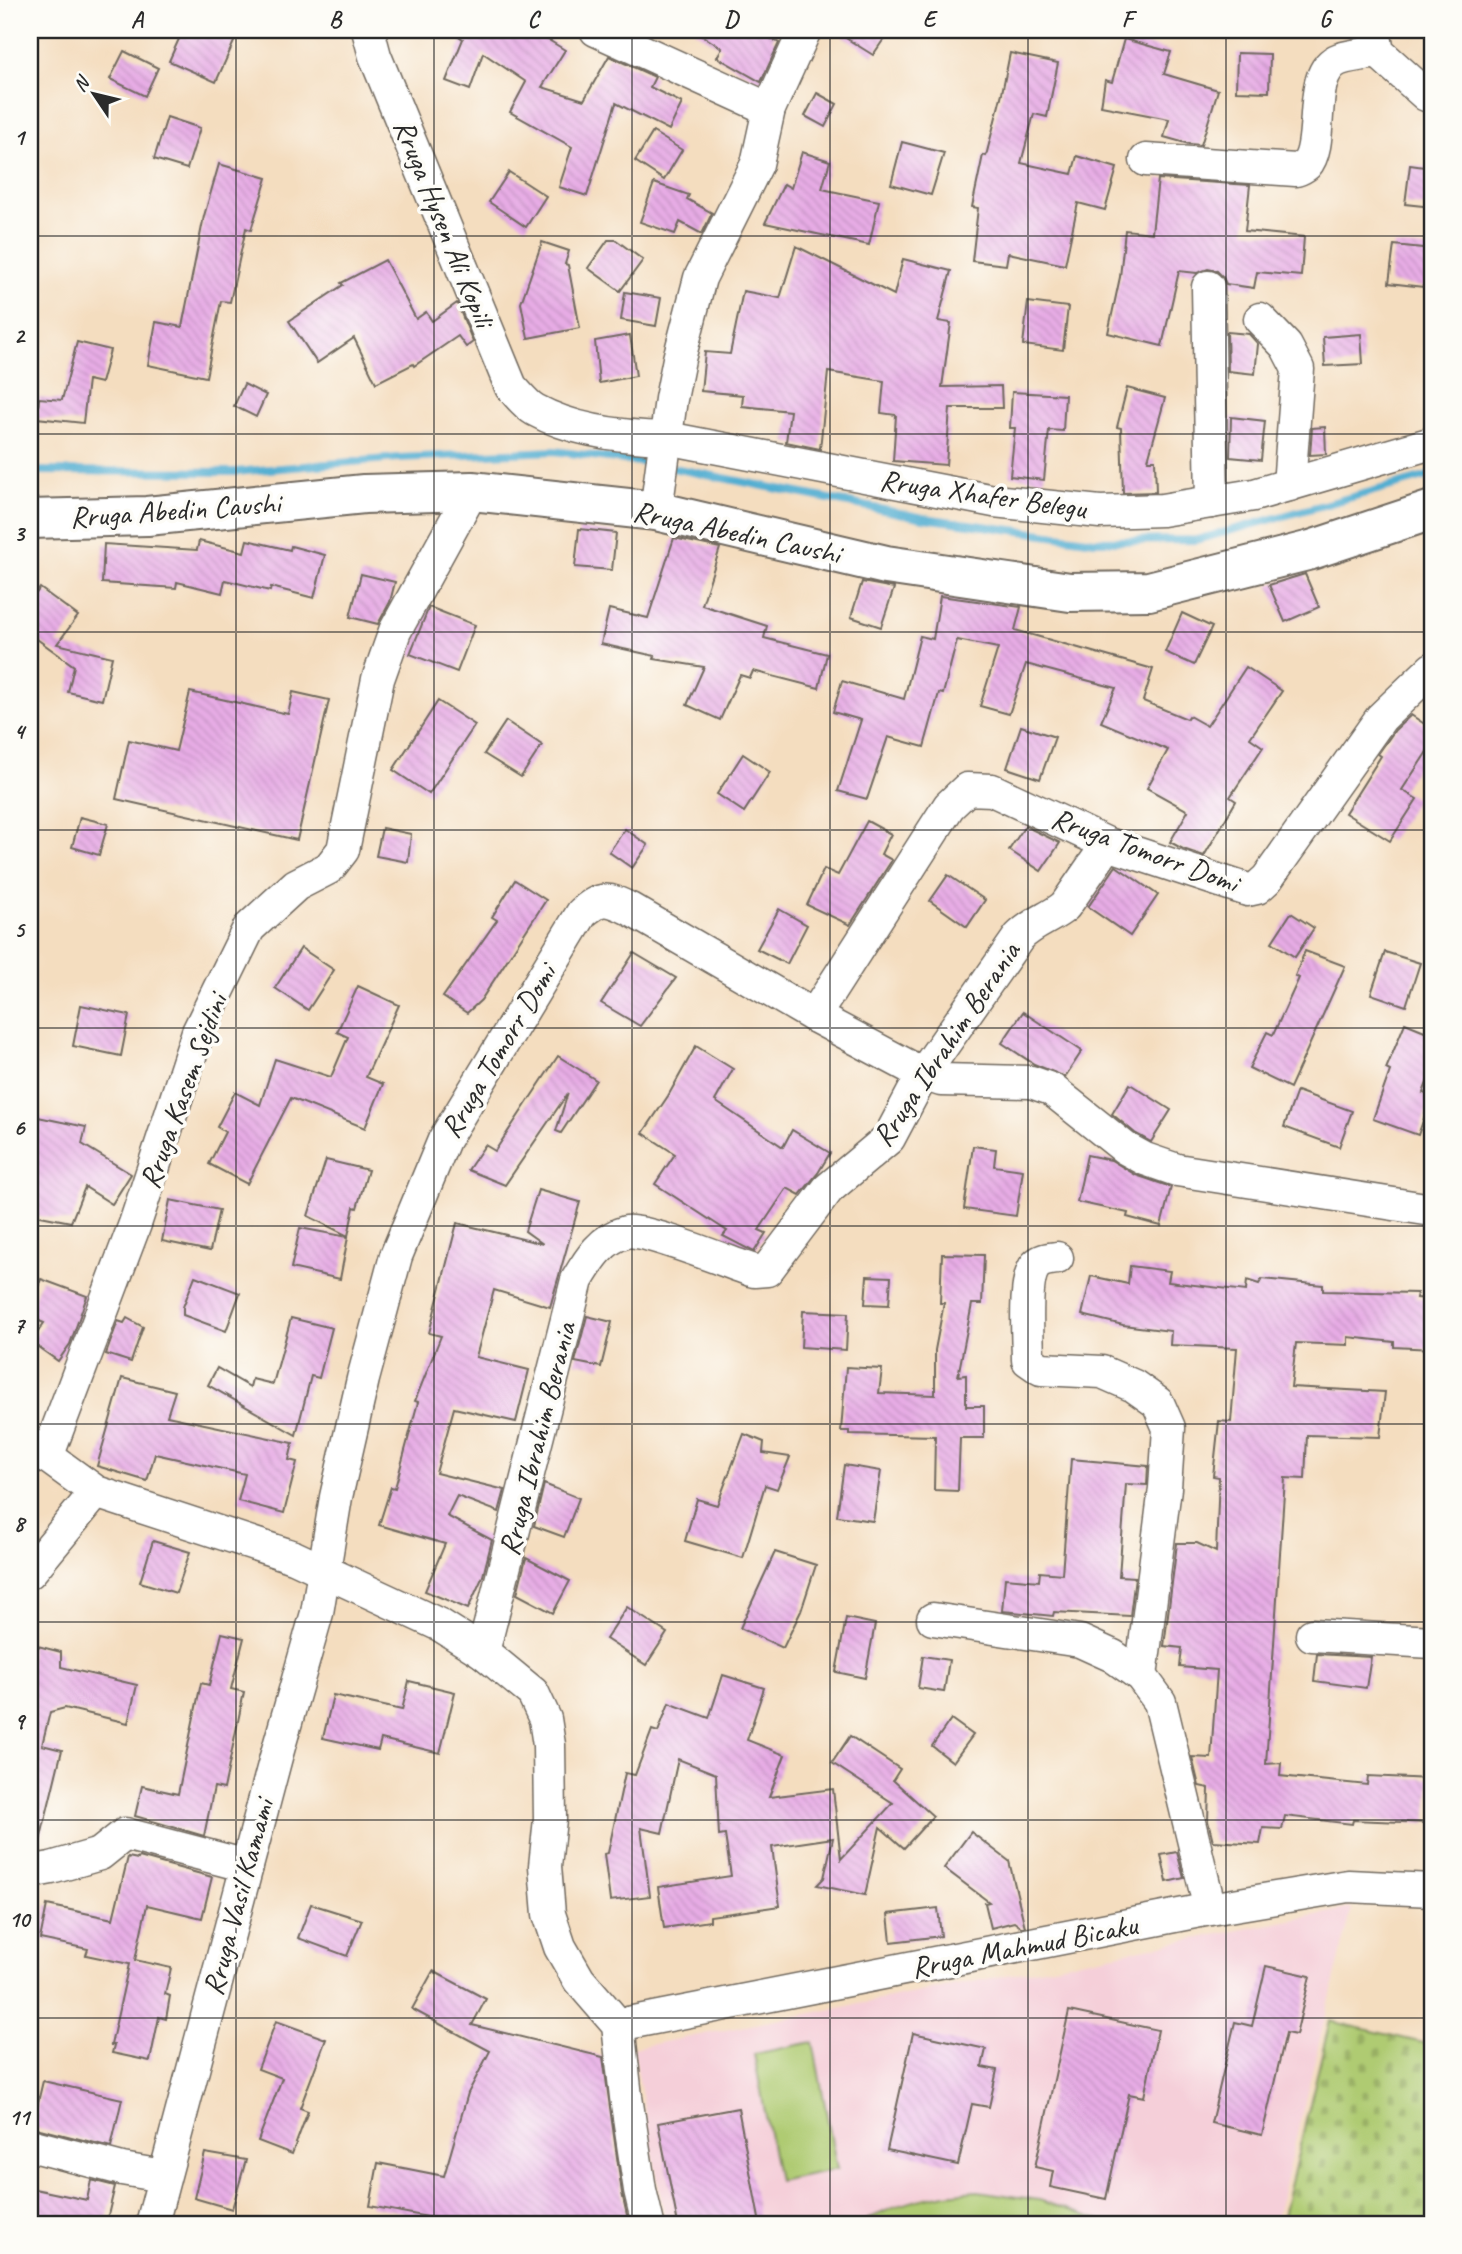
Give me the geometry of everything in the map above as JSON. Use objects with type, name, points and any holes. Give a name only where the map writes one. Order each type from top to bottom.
[{"type":"main road","name":"Rruga Abedin Caushi","points":[[30,519],[147,516],[364,494],[472,491],[659,499],[886,565],[1070,592],[1110,592],[1149,591],[1298,554],[1432,510]]},
{"type":"street","name":"Rruga Hysen Ali Kopili","points":[[368,30],[375,56],[512,387],[533,409]]},
{"type":"street","points":[[596,30],[769,109]]},
{"type":"street","points":[[659,499],[679,359],[701,278],[757,164],[769,109],[804,30]]},
{"type":"street","points":[[1146,160],[1296,170],[1306,166],[1312,153],[1320,88],[1325,72],[1338,59],[1376,41],[1426,95],[1432,97]]},
{"type":"street","points":[[1208,287],[1212,502]]},
{"type":"street","points":[[1260,319],[1286,346],[1298,369],[1289,485]]},
{"type":"street","name":"Rruga Xhafer Belegu","points":[[533,409],[584,426],[666,444],[993,501],[1100,512],[1162,510],[1254,495],[1432,443]]},
{"type":"street","name":"Rruga Kasem Sejdini","points":[[39,1451],[135,1224],[198,1032],[249,928],[296,885],[330,867],[343,850],[378,679],[395,631],[472,491]]},
{"type":"street","name":"Rruga Tomorr Domi","points":[[814,1016],[949,806],[967,789],[992,790],[1108,844],[1248,890],[1257,888],[1267,879],[1381,718],[1432,669]]},
{"type":"street","name":"Rruga Ibrahim Berania","points":[[484,1652],[578,1280],[591,1257],[606,1242],[626,1232],[646,1233],[754,1271],[767,1270],[828,1189],[888,1138],[923,1074],[1019,937],[1065,906],[1108,844]]},
{"type":"street","name":"Rruga Tomorr Domi","points":[[322,1570],[363,1379],[396,1256],[418,1200],[444,1140],[582,913],[602,900],[611,900],[814,1016],[923,1074],[941,1080],[1031,1082],[1051,1089],[1125,1148],[1145,1159],[1177,1170],[1432,1210]]},
{"type":"street","points":[[1057,1258],[1042,1260],[1034,1267],[1029,1281],[1028,1360],[1041,1369],[1102,1372],[1134,1386],[1158,1403],[1168,1428],[1166,1488],[1141,1675]]},
{"type":"street","points":[[39,1451],[96,1492],[294,1557],[440,1625],[484,1652],[533,1693],[545,1719],[549,1745],[551,1779],[545,1866],[549,1914],[559,1947],[579,1980],[618,2025],[640,2190],[648,2224]]},
{"type":"street","points":[[30,1572],[96,1492]]},
{"type":"street","name":"Rruga Vasil Kamami","points":[[152,2224],[317,1613],[322,1570]]},
{"type":"street","points":[[933,1619],[1080,1641],[1113,1656],[1141,1675],[1160,1702],[1210,1909]]},
{"type":"street","points":[[1312,1635],[1432,1642]]},
{"type":"street","points":[[30,1872],[100,1854],[125,1834],[247,1866]]},
{"type":"street","name":"Rruga Mahmud Bicaku","points":[[618,2025],[1210,1909],[1348,1886],[1432,1890]]},
{"type":"street","points":[[30,2146],[122,2169],[163,2176]]},
{"type":"shaded area","points":[[1352,1908],[1275,2224],[1112,2224],[1039,2200],[978,2191],[949,2192],[923,2197],[859,2224],[666,2224],[633,2048]]},
{"type":"green space","points":[[1330,2021],[1432,2045],[1432,2224],[1281,2224]]},
{"type":"green space","points":[[813,2042],[837,2169],[778,2181],[754,2054]]},
{"type":"green space","points":[[978,2191],[1039,2200],[1112,2224],[859,2224],[916,2200]]},
{"type":"building","points":[[183,30],[226,30],[237,35],[216,82],[169,61]]},
{"type":"building","points":[[449,30],[532,30],[565,50],[542,87],[584,100],[609,56],[655,77],[650,87],[682,103],[669,130],[616,103],[587,196],[559,187],[572,147],[510,112],[526,82],[483,53],[470,90],[446,81],[463,39]]},
{"type":"building","points":[[693,30],[777,30],[772,39],[779,43],[761,82],[717,57],[722,48]]},
{"type":"building","points":[[833,30],[890,30],[873,55]]},
{"type":"building","points":[[1124,39],[1171,52],[1164,74],[1218,90],[1201,145],[1164,137],[1169,119],[1101,106],[1105,80],[1112,82]]},
{"type":"building","points":[[124,51],[158,68],[145,96],[110,79]]},
{"type":"building","points":[[1010,53],[1058,63],[1047,117],[1034,114],[1021,163],[1072,174],[1077,156],[1117,168],[1105,210],[1078,203],[1065,265],[1008,253],[1006,265],[972,261],[978,208],[972,207]]},
{"type":"building","points":[[1237,53],[1270,54],[1269,92],[1236,91]]},
{"type":"building","points":[[817,93],[837,104],[825,127],[805,116]]},
{"type":"building","points":[[167,117],[200,128],[187,169],[154,159]]},
{"type":"building","points":[[653,132],[682,150],[664,180],[635,161]]},
{"type":"building","points":[[902,142],[944,153],[931,195],[891,184]]},
{"type":"building","points":[[802,152],[830,161],[822,189],[879,201],[869,245],[765,223],[784,184],[791,188]]},
{"type":"building","points":[[219,164],[267,178],[251,230],[246,228],[230,302],[221,301],[206,377],[148,365],[156,322],[182,327],[204,216]]},
{"type":"building","points":[[1410,165],[1432,168],[1432,207],[1405,204]]},
{"type":"building","points":[[509,172],[546,196],[526,227],[489,202]]},
{"type":"building","points":[[1158,179],[1250,185],[1245,231],[1304,237],[1301,276],[1257,272],[1254,288],[1226,284],[1217,271],[1179,271],[1162,346],[1108,333],[1120,277],[1125,230],[1152,233]]},
{"type":"building","points":[[654,183],[689,195],[687,199],[712,213],[702,234],[680,222],[675,234],[640,222]]},
{"type":"building","points":[[608,240],[616,240],[643,260],[620,291],[588,268]]},
{"type":"building","points":[[542,242],[569,251],[565,264],[568,265],[580,328],[528,338],[521,303]]},
{"type":"building","points":[[1394,245],[1432,249],[1432,288],[1389,283]]},
{"type":"building","points":[[796,246],[894,295],[903,259],[951,271],[938,321],[951,323],[942,387],[1001,386],[1002,408],[950,408],[946,465],[893,461],[896,415],[881,413],[884,381],[828,372],[820,449],[786,442],[790,411],[742,406],[743,395],[701,391],[705,352],[730,354],[743,291],[780,298]]},
{"type":"building","points":[[385,260],[416,319],[426,312],[432,321],[457,303],[473,342],[466,347],[458,336],[414,366],[413,364],[376,383],[354,338],[317,363],[289,321],[343,285],[341,283]]},
{"type":"building","points":[[625,292],[661,298],[656,326],[621,320]]},
{"type":"building","points":[[1028,302],[1068,307],[1063,350],[1023,345]]},
{"type":"building","points":[[1227,332],[1249,334],[1258,344],[1255,374],[1228,371]]},
{"type":"building","points":[[1361,334],[1363,364],[1325,366],[1323,337]]},
{"type":"building","points":[[630,335],[636,376],[599,383],[595,341]]},
{"type":"building","points":[[77,342],[110,350],[101,383],[88,380],[83,423],[37,418],[39,398],[62,400]]},
{"type":"building","points":[[244,384],[266,395],[256,417],[234,406]]},
{"type":"building","points":[[1127,388],[1165,398],[1148,460],[1155,460],[1156,492],[1123,493],[1121,428],[1117,427]]},
{"type":"building","points":[[1012,392],[1065,395],[1063,431],[1049,430],[1044,480],[1010,476],[1015,428],[1010,428]]},
{"type":"building","points":[[1231,417],[1265,421],[1261,460],[1230,457]]},
{"type":"building","points":[[1325,427],[1326,454],[1310,455],[1312,428]]},
{"type":"building","points":[[579,529],[616,533],[612,570],[575,567]]},
{"type":"building","points":[[674,538],[720,548],[702,605],[767,626],[764,638],[827,654],[819,688],[753,671],[750,678],[740,675],[720,720],[687,705],[704,667],[654,659],[655,656],[601,644],[609,609],[648,618]]},
{"type":"building","points":[[247,540],[290,550],[291,546],[325,555],[314,598],[271,587],[270,591],[225,580],[222,593],[177,582],[176,588],[102,583],[104,544],[197,550],[199,541],[244,552]]},
{"type":"building","points":[[361,574],[395,582],[390,602],[378,624],[350,617]]},
{"type":"building","points":[[1305,574],[1319,607],[1285,622],[1269,585]]},
{"type":"building","points":[[862,582],[894,588],[881,627],[851,617]]},
{"type":"building","points":[[40,588],[78,616],[57,644],[112,657],[102,700],[68,692],[74,666],[30,634],[30,602]]},
{"type":"building","points":[[940,596],[1021,607],[1015,630],[1153,669],[1143,701],[1187,719],[1189,716],[1207,726],[1246,667],[1282,691],[1250,738],[1263,747],[1230,797],[1236,801],[1204,856],[1170,842],[1188,811],[1147,788],[1168,750],[1101,722],[1116,688],[1026,664],[1009,714],[980,706],[998,648],[957,640],[943,694],[939,693],[924,747],[888,737],[867,799],[838,791],[861,720],[833,712],[842,681],[904,699],[920,636],[933,639]]},
{"type":"building","points":[[429,607],[475,625],[457,672],[410,654]]},
{"type":"building","points":[[1182,613],[1212,627],[1194,665],[1165,652]]},
{"type":"building","points":[[190,692],[288,714],[293,692],[329,700],[297,840],[116,799],[129,740],[176,751]]},
{"type":"building","points":[[438,701],[475,725],[429,794],[393,770]]},
{"type":"building","points":[[1411,715],[1432,729],[1432,744],[1402,790],[1417,799],[1390,841],[1345,813],[1381,756],[1378,754],[1395,730]]},
{"type":"building","points":[[506,721],[542,745],[521,777],[484,754]]},
{"type":"building","points":[[1021,726],[1055,737],[1040,779],[1007,768]]},
{"type":"building","points":[[743,754],[770,772],[744,812],[717,794]]},
{"type":"building","points":[[80,817],[108,824],[99,855],[72,847]]},
{"type":"building","points":[[867,821],[891,834],[881,854],[892,860],[850,925],[807,905],[824,869],[838,875]]},
{"type":"building","points":[[1025,826],[1060,843],[1041,871],[1009,850]]},
{"type":"building","points":[[382,828],[411,834],[408,862],[376,856]]},
{"type":"building","points":[[625,829],[648,845],[632,868],[609,852]]},
{"type":"building","points":[[1116,866],[1158,895],[1130,936],[1088,907]]},
{"type":"building","points":[[948,875],[985,900],[967,927],[930,901]]},
{"type":"building","points":[[515,880],[546,900],[481,1000],[467,1013],[443,997],[497,920],[492,917]]},
{"type":"building","points":[[779,909],[807,925],[787,964],[757,949]]},
{"type":"building","points":[[1291,913],[1314,928],[1295,957],[1272,942]]},
{"type":"building","points":[[301,948],[334,970],[308,1010],[275,988]]},
{"type":"building","points":[[1305,951],[1345,966],[1290,1088],[1249,1068],[1267,1032],[1273,1035],[1299,978],[1295,976]]},
{"type":"building","points":[[1385,952],[1420,963],[1406,1006],[1371,994]]},
{"type":"building","points":[[634,953],[676,978],[640,1026],[601,1003]]},
{"type":"building","points":[[358,986],[399,1005],[366,1077],[383,1084],[365,1128],[291,1098],[247,1184],[209,1164],[225,1132],[217,1127],[235,1092],[260,1105],[275,1059],[331,1077],[348,1037],[337,1032]]},
{"type":"building","points":[[81,1005],[129,1015],[121,1056],[73,1046]]},
{"type":"building","points":[[1023,1012],[1082,1051],[1065,1077],[1034,1064],[1002,1043]]},
{"type":"building","points":[[1405,1023],[1432,1034],[1432,1070],[1423,1093],[1432,1096],[1418,1135],[1373,1119],[1390,1071],[1386,1069]]},
{"type":"building","points":[[696,1046],[733,1069],[715,1101],[783,1147],[792,1130],[830,1153],[800,1195],[787,1188],[759,1230],[766,1233],[754,1252],[723,1236],[727,1231],[655,1184],[675,1154],[643,1133],[668,1096]]},
{"type":"building","points":[[558,1056],[596,1080],[561,1133],[556,1131],[568,1093],[505,1185],[468,1170],[485,1145],[495,1151]]},
{"type":"building","points":[[1130,1084],[1171,1110],[1151,1142],[1112,1114]]},
{"type":"building","points":[[1297,1091],[1352,1111],[1339,1147],[1284,1127]]},
{"type":"building","points":[[38,1117],[86,1127],[82,1144],[131,1174],[112,1204],[85,1187],[71,1222],[30,1214],[30,1155]]},
{"type":"building","points":[[973,1146],[996,1149],[994,1166],[1023,1170],[1016,1216],[964,1209]]},
{"type":"building","points":[[1087,1155],[1111,1160],[1136,1175],[1171,1187],[1161,1226],[1127,1217],[1128,1213],[1077,1202]]},
{"type":"building","points":[[326,1160],[368,1170],[357,1208],[354,1207],[348,1236],[308,1216]]},
{"type":"building","points":[[538,1190],[580,1202],[550,1307],[494,1290],[476,1357],[529,1370],[516,1422],[454,1408],[436,1473],[505,1490],[499,1512],[457,1496],[447,1516],[492,1540],[483,1576],[468,1609],[425,1591],[445,1544],[379,1525],[391,1487],[395,1488],[418,1402],[415,1401],[441,1336],[429,1333],[457,1223],[543,1244],[525,1231]]},
{"type":"building","points":[[170,1200],[219,1210],[210,1251],[162,1241]]},
{"type":"building","points":[[300,1228],[348,1237],[340,1279],[291,1268]]},
{"type":"building","points":[[942,1254],[984,1255],[982,1304],[972,1304],[958,1376],[966,1375],[966,1406],[984,1406],[984,1438],[960,1438],[958,1491],[934,1490],[935,1436],[849,1434],[849,1431],[841,1431],[846,1367],[882,1369],[879,1393],[935,1395],[935,1350],[944,1303],[940,1303]]},
{"type":"building","points":[[1130,1266],[1170,1271],[1168,1282],[1246,1291],[1247,1280],[1259,1284],[1262,1279],[1323,1285],[1323,1291],[1417,1293],[1416,1298],[1432,1299],[1432,1349],[1394,1347],[1394,1342],[1348,1337],[1348,1345],[1296,1343],[1291,1387],[1385,1392],[1380,1437],[1307,1435],[1305,1479],[1285,1478],[1266,1764],[1281,1763],[1280,1776],[1367,1785],[1368,1776],[1430,1779],[1426,1823],[1353,1820],[1352,1824],[1285,1816],[1282,1829],[1263,1828],[1260,1844],[1213,1841],[1208,1821],[1209,1788],[1199,1786],[1192,1757],[1211,1758],[1217,1670],[1180,1667],[1182,1648],[1164,1646],[1177,1543],[1197,1543],[1216,1552],[1219,1477],[1213,1476],[1219,1421],[1231,1422],[1237,1348],[1170,1345],[1171,1331],[1123,1325],[1082,1315],[1091,1276],[1128,1284]]},
{"type":"building","points":[[195,1276],[240,1293],[226,1331],[183,1315],[183,1307]]},
{"type":"building","points":[[867,1276],[891,1277],[889,1305],[865,1304]]},
{"type":"building","points":[[41,1279],[87,1296],[70,1344],[58,1361],[31,1342],[44,1323],[30,1317]]},
{"type":"building","points":[[803,1311],[848,1313],[846,1350],[801,1347]]},
{"type":"building","points":[[587,1316],[612,1322],[601,1367],[575,1362]]},
{"type":"building","points":[[127,1318],[143,1327],[131,1362],[106,1354],[118,1321],[124,1323]]},
{"type":"building","points":[[291,1318],[332,1328],[319,1378],[311,1376],[296,1435],[208,1385],[217,1368],[250,1387],[252,1379],[273,1384]]},
{"type":"building","points":[[122,1378],[175,1391],[167,1416],[293,1443],[289,1460],[297,1462],[284,1513],[238,1501],[245,1474],[155,1454],[147,1481],[97,1466]]},
{"type":"building","points":[[744,1434],[764,1442],[763,1453],[790,1457],[777,1489],[765,1485],[743,1558],[685,1541],[697,1499],[717,1505]]},
{"type":"building","points":[[1071,1459],[1148,1466],[1147,1485],[1126,1484],[1119,1576],[1135,1577],[1130,1616],[1054,1612],[1053,1616],[1002,1611],[1005,1578],[1039,1581],[1040,1572],[1062,1574]]},
{"type":"building","points":[[844,1465],[881,1471],[873,1521],[837,1516]]},
{"type":"building","points":[[544,1484],[579,1498],[564,1537],[534,1526]]},
{"type":"building","points":[[153,1541],[190,1552],[176,1593],[140,1582]]},
{"type":"building","points":[[775,1552],[816,1565],[801,1611],[783,1648],[740,1628]]},
{"type":"building","points":[[526,1558],[570,1581],[553,1613],[517,1594]]},
{"type":"building","points":[[627,1607],[667,1633],[646,1665],[606,1639]]},
{"type":"building","points":[[846,1618],[875,1624],[865,1678],[836,1672]]},
{"type":"building","points":[[222,1633],[244,1638],[231,1689],[244,1692],[224,1789],[214,1787],[204,1836],[135,1816],[142,1786],[178,1794],[201,1683],[209,1685]]},
{"type":"building","points":[[30,1644],[61,1652],[61,1667],[137,1685],[128,1723],[65,1708],[50,1712],[42,1745],[62,1750],[38,1849],[30,1848]]},
{"type":"building","points":[[1317,1654],[1371,1657],[1366,1688],[1314,1681]]},
{"type":"building","points":[[923,1656],[949,1660],[944,1692],[918,1688]]},
{"type":"building","points":[[723,1675],[764,1688],[747,1740],[785,1755],[769,1797],[833,1789],[841,1859],[893,1803],[832,1763],[850,1736],[900,1769],[893,1780],[933,1816],[904,1848],[880,1827],[865,1895],[817,1885],[824,1878],[833,1838],[772,1847],[780,1906],[710,1916],[710,1921],[664,1928],[658,1887],[731,1876],[725,1835],[719,1836],[716,1774],[678,1759],[662,1833],[641,1828],[650,1896],[610,1901],[604,1854],[608,1853],[625,1773],[635,1775],[652,1730],[658,1732],[669,1703],[709,1718]]},
{"type":"building","points":[[409,1681],[455,1692],[440,1753],[381,1739],[378,1750],[323,1738],[333,1695],[402,1710]]},
{"type":"building","points":[[951,1719],[973,1735],[953,1762],[932,1746]]},
{"type":"building","points":[[971,1832],[1009,1861],[1025,1927],[1014,1922],[991,1928],[985,1903],[989,1902],[944,1868]]},
{"type":"building","points":[[1177,1852],[1184,1878],[1167,1882],[1161,1855]]},
{"type":"building","points":[[128,1857],[139,1857],[212,1877],[202,1918],[147,1905],[135,1960],[171,1968],[165,1994],[170,1996],[166,2019],[159,2017],[150,2061],[112,2053],[114,2045],[111,2045],[129,1964],[86,1955],[88,1949],[40,1939],[47,1905],[113,1919]]},
{"type":"building","points":[[311,1904],[362,1920],[347,1956],[298,1938]]},
{"type":"building","points":[[938,1908],[941,1936],[891,1942],[888,1914]]},
{"type":"building","points":[[1266,1966],[1310,1976],[1296,2035],[1286,2033],[1262,2135],[1211,2123],[1235,2022],[1252,2026]]},
{"type":"building","points":[[433,1971],[486,1999],[472,2025],[603,2057],[622,2193],[629,2224],[432,2224],[433,2218],[370,2206],[378,2163],[444,2176],[468,2093],[490,2051],[412,2009]]},
{"type":"building","points":[[1069,2011],[1158,2030],[1144,2097],[1129,2094],[1106,2199],[1050,2187],[1053,2171],[1035,2167]]},
{"type":"building","points":[[276,2021],[326,2039],[300,2108],[308,2111],[292,2154],[258,2141],[282,2078],[258,2069]]},
{"type":"building","points":[[913,2033],[986,2049],[982,2067],[997,2070],[989,2107],[972,2104],[958,2165],[887,2150]]},
{"type":"building","points":[[43,2081],[122,2099],[111,2147],[32,2127]]},
{"type":"building","points":[[738,2108],[760,2224],[678,2224],[658,2123]]},
{"type":"building","points":[[205,2153],[246,2160],[232,2209],[194,2198]]},
{"type":"building","points":[[91,2180],[115,2186],[106,2224],[30,2224],[30,2188],[87,2200]]},
{"type":"waterway","points":[[30,471],[235,472],[398,458],[554,451],[655,464]]},
{"type":"waterway","points":[[668,467],[924,518],[1095,541],[1196,540],[1432,475]]}]
